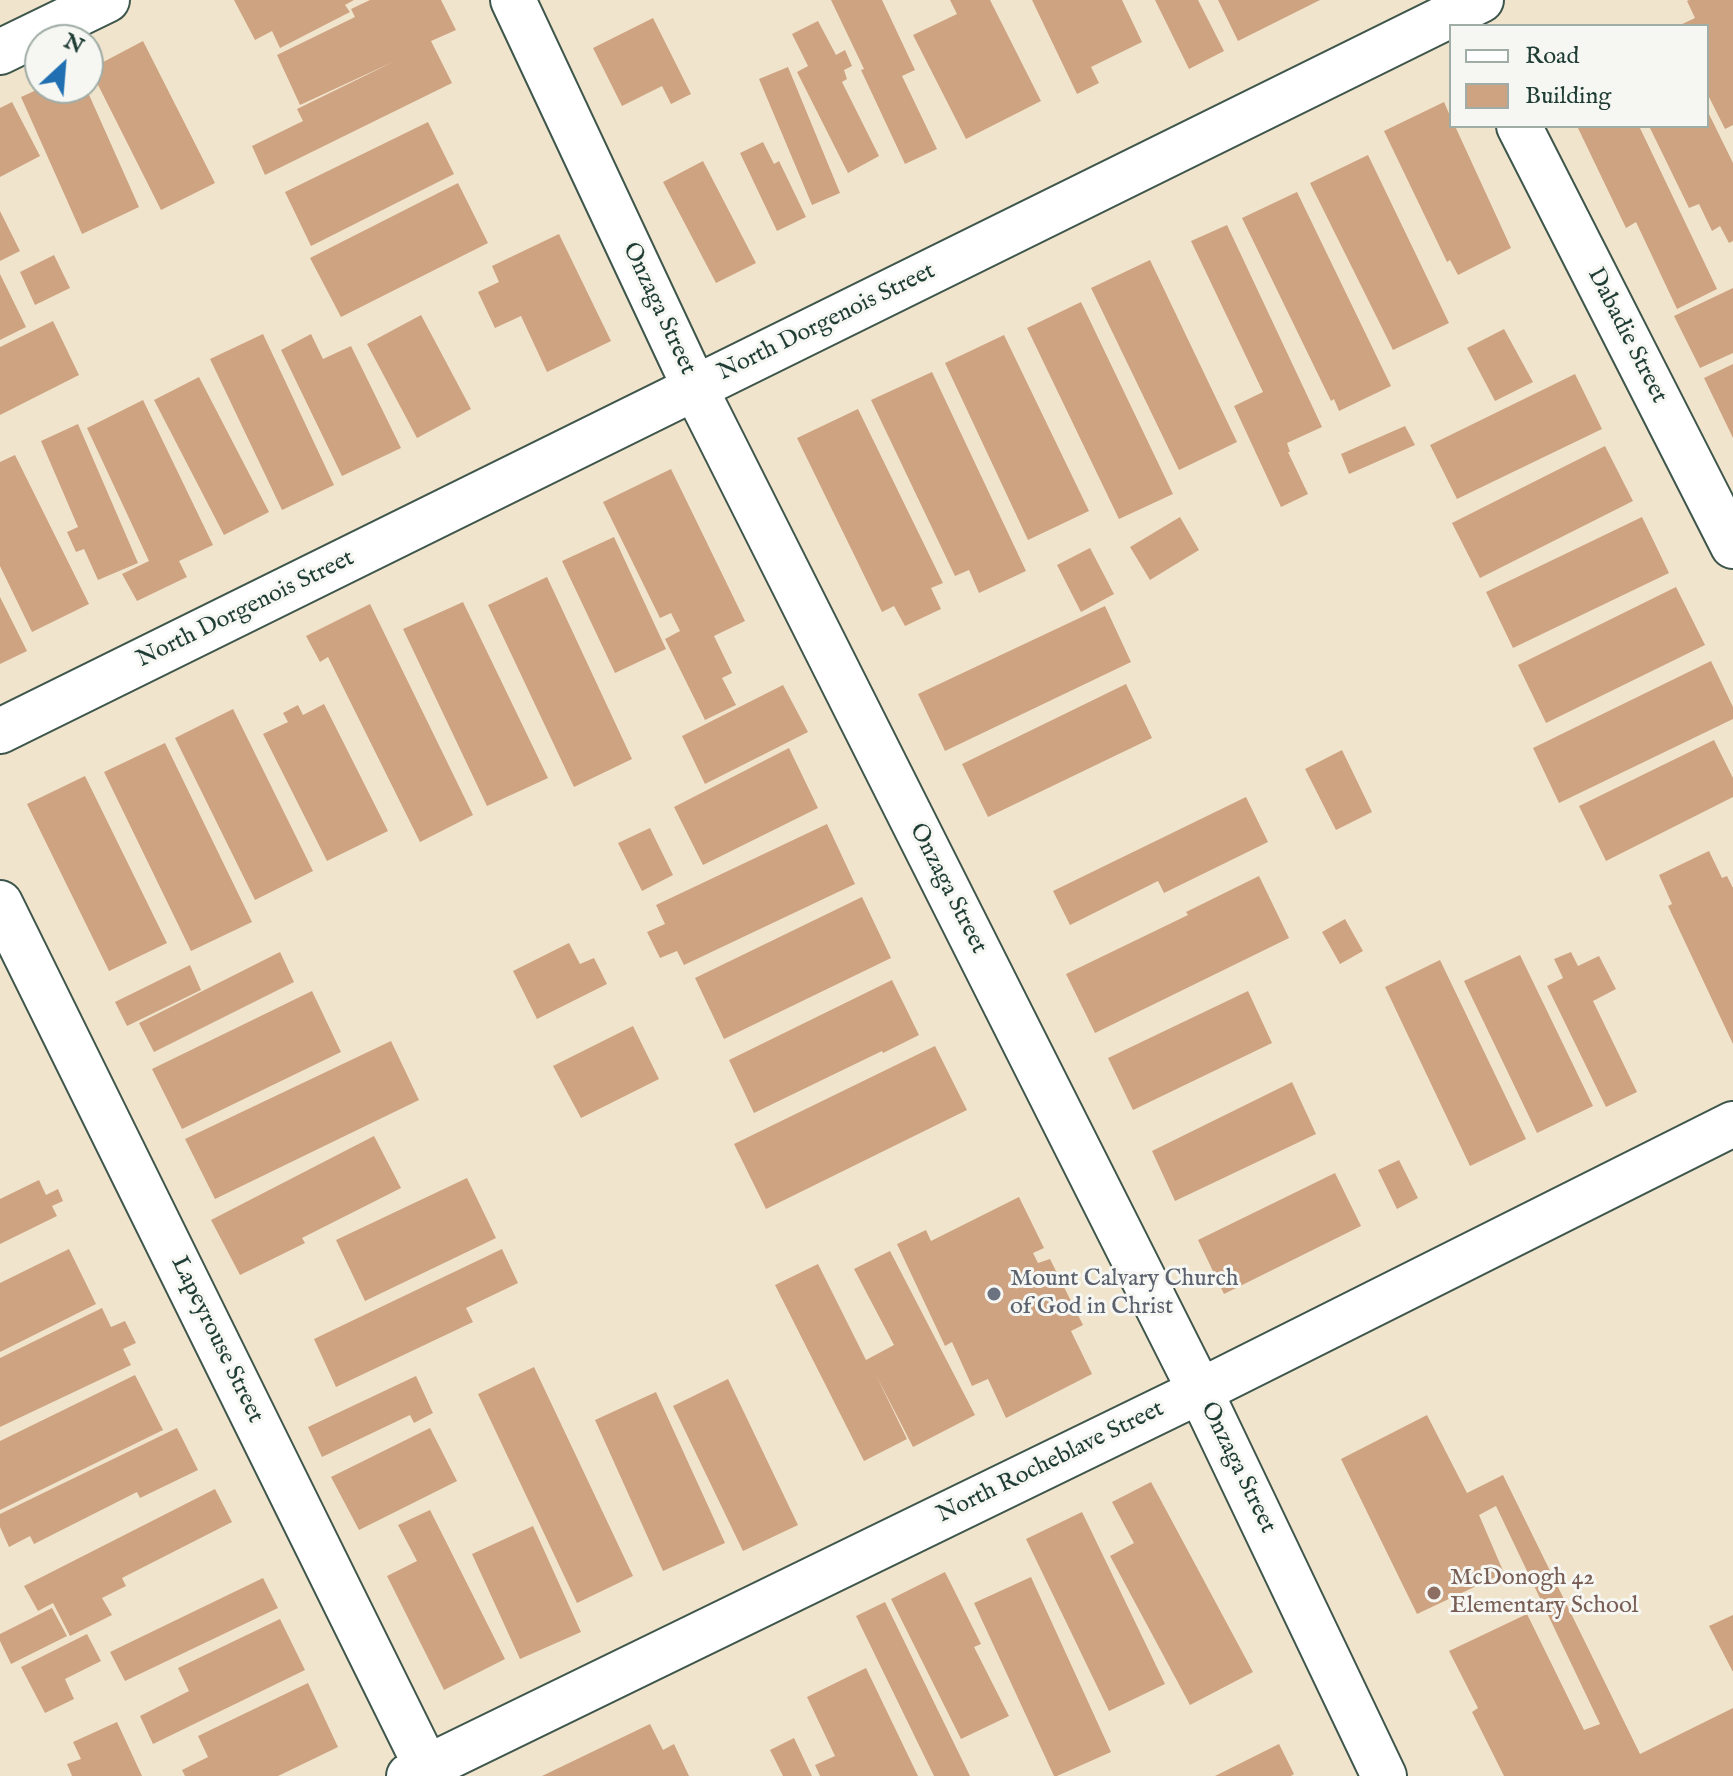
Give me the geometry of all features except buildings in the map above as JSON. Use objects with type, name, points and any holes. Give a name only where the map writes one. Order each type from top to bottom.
[{"type":"street","points":[[0,52],[107,0]]},
{"type":"street","name":"Onzaga Street","points":[[513,0],[695,388],[1200,1391],[1384,1776]]},
{"type":"street","name":"North Dorgenois Street","points":[[0,731],[1466,9]]},
{"type":"street","name":"Dabadie Street","points":[[1520,128],[1733,546]]},
{"type":"street","name":"Lapeyrouse Street","points":[[0,903],[422,1773]]},
{"type":"street","name":"North Rocheblave Street","points":[[422,1773],[1200,1391],[1733,1124]]},
{"type":"place","name":"Mount Calvary Church of God in Christ","points":[[994,1294]]},
{"type":"place","name":"McDonogh 42 Elementary School","points":[[1434,1593]]}]
